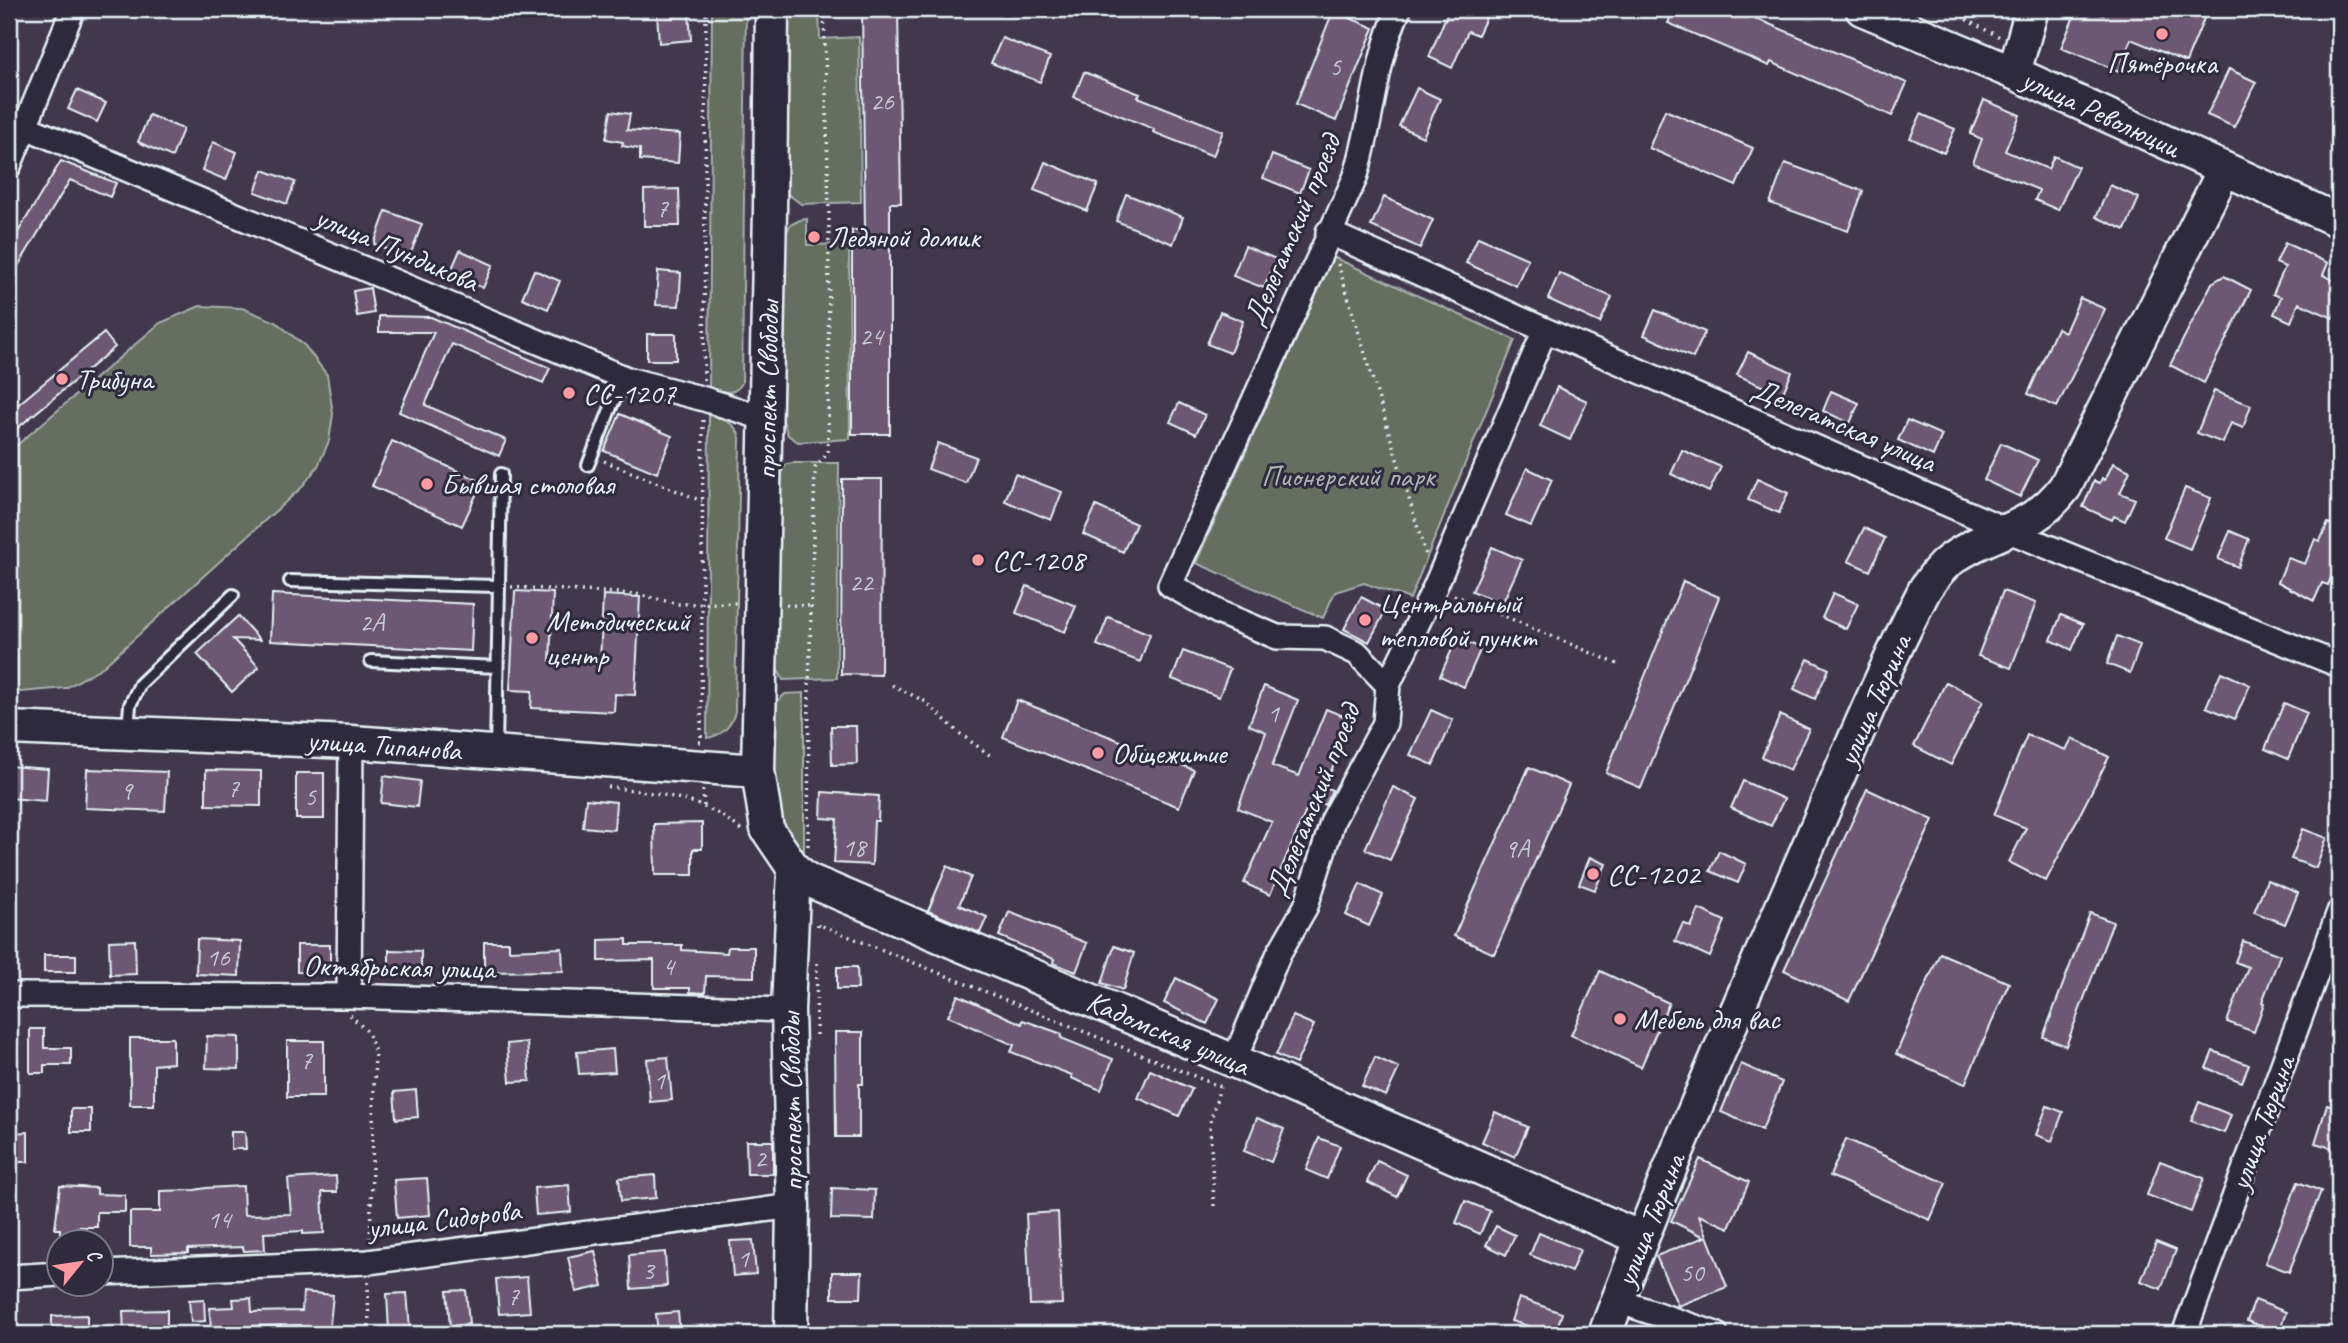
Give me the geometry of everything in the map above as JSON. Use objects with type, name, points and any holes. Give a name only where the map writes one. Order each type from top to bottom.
[{"type":"street","points":[[9,166],[17,123],[73,9]]},
{"type":"street","name":"проспект Свободы","points":[[758,771],[772,9]]},
{"type":"street","name":"Делегатский проезд","points":[[1388,685],[1357,653],[1325,638],[1276,637],[1220,614],[1170,585],[1328,232],[1355,178],[1364,148],[1377,71],[1399,9]]},
{"type":"street","name":"улица Революции","points":[[1862,9],[2014,73],[2339,221]]},
{"type":"street","points":[[2014,73],[2032,9]]},
{"type":"street","name":"улица Пундикова","points":[[17,123],[627,379],[766,419]]},
{"type":"street","name":"улица Тюрина","points":[[1605,1334],[1641,1238],[1777,916],[1925,589],[1950,560],[2037,516],[2048,508],[2065,487],[2224,170]]},
{"type":"street","name":"Делегатская улица","points":[[1328,232],[1545,330],[2009,531],[2339,665]]},
{"type":"street","name":"Делегатский проезд","points":[[1227,1074],[1279,953],[1306,906],[1333,820],[1385,723],[1388,685],[1435,587],[1545,330]]},
{"type":"street","name":"улица Типанова","points":[[9,728],[351,741],[758,771]]},
{"type":"street","points":[[349,996],[351,741]]},
{"type":"street","points":[[758,771],[767,829],[801,875]]},
{"type":"street","name":"проспект Свободы","points":[[790,1334],[793,1206],[788,1010],[801,875]]},
{"type":"street","name":"Кадомская улица","points":[[801,875],[1227,1074],[1641,1238]]},
{"type":"street","name":"улица Тюрина","points":[[2184,1334],[2339,912]]},
{"type":"street","name":"Октябрьская улица","points":[[9,995],[349,996],[788,1010]]},
{"type":"street","name":"улица Сидорова","points":[[116,1272],[368,1262],[793,1206]]},
{"type":"street","points":[[9,1277],[46,1276]]},
{"type":"street","name":"улица Тюрина","points":[[1618,1301],[1716,1334]]},
{"type":"lane","points":[[589,461],[613,402],[627,379]]},
{"type":"lane","points":[[496,752],[501,474]]},
{"type":"lane","points":[[290,581],[498,586]]},
{"type":"lane","points":[[128,733],[130,705],[140,684],[233,595]]},
{"type":"lane","points":[[371,662],[497,667]]},
{"type":"path","points":[[688,741],[701,742],[706,9]]},
{"type":"path","points":[[818,937],[818,924],[801,875],[815,468],[828,453],[829,212],[824,9]]},
{"type":"path","points":[[1328,232],[1435,587],[1620,664]]},
{"type":"path","points":[[589,461],[702,501]]},
{"type":"path","points":[[498,586],[636,594],[680,604],[701,602]]},
{"type":"path","points":[[892,685],[926,702],[959,733],[991,756]]},
{"type":"path","points":[[606,787],[670,795],[688,800],[720,816],[748,837]]},
{"type":"path","points":[[818,924],[1227,1074],[1210,1123],[1213,1206]]},
{"type":"path","points":[[816,1041],[818,950]]},
{"type":"path","points":[[349,996],[348,1012],[352,1019],[368,1032],[375,1052],[368,1262],[369,1334]]},
{"type":"green space","points":[[712,9],[746,9],[742,383],[731,392],[709,388]]},
{"type":"green space","points":[[787,9],[819,9],[820,39],[859,37],[861,202],[801,204],[788,194]]},
{"type":"green space","points":[[807,219],[807,245],[849,244],[850,439],[798,442],[788,435],[783,421],[786,234],[790,225]]},
{"type":"green space","name":"Пионерский парк","points":[[1333,257],[1515,340],[1410,599],[1364,583],[1335,592],[1323,618],[1196,563]]},
{"type":"green space","points":[[200,306],[242,308],[276,322],[305,346],[327,375],[333,414],[329,441],[318,466],[301,488],[104,666],[66,688],[21,692],[9,689],[9,452],[160,323]]},
{"type":"green space","points":[[709,415],[732,425],[740,438],[735,711],[726,729],[707,738]]},
{"type":"green space","points":[[839,463],[837,678],[783,680],[775,664],[780,473],[787,464]]},
{"type":"green space","points":[[804,693],[804,859],[780,819],[774,786],[776,703],[785,694]]},
{"type":"building","points":[[862,9],[898,9],[901,203],[890,203],[890,434],[852,434],[852,230],[865,230]]},
{"type":"building","points":[[1449,9],[1490,9],[1478,35],[1468,31],[1452,68],[1429,57]]},
{"type":"building","points":[[1674,9],[1734,9],[1907,83],[1892,116],[1771,62],[1769,66],[1668,23]]},
{"type":"building","points":[[2077,9],[2089,9],[2103,15],[2106,9],[2208,9],[2186,62],[2131,39],[2119,71],[2061,48]]},
{"type":"building","points":[[689,10],[691,40],[659,43],[657,13]]},
{"type":"building","points":[[1333,11],[1374,28],[1336,121],[1296,104]]},
{"type":"building","points":[[1002,38],[1050,57],[1040,82],[991,63]]},
{"type":"building","points":[[2229,69],[2256,82],[2234,127],[2207,115]]},
{"type":"building","points":[[1084,72],[1223,131],[1213,156],[1074,97]]},
{"type":"building","points":[[1417,88],[1440,99],[1423,137],[1399,126]]},
{"type":"building","points":[[77,90],[106,103],[97,122],[68,109]]},
{"type":"building","points":[[1984,100],[2020,115],[2005,151],[2048,169],[2054,156],[2078,167],[2058,210],[2035,200],[2039,190],[1973,163],[1982,139],[1970,134]]},
{"type":"building","points":[[1665,110],[1753,148],[1736,186],[1649,148]]},
{"type":"building","points":[[611,111],[630,114],[627,130],[680,134],[678,163],[640,160],[640,149],[622,146],[623,142],[606,139]]},
{"type":"building","points":[[1921,114],[1955,129],[1944,153],[1910,138]]},
{"type":"building","points":[[149,115],[183,129],[172,157],[138,142]]},
{"type":"building","points":[[213,142],[237,152],[226,180],[202,170]]},
{"type":"building","points":[[1272,155],[1309,170],[1300,193],[1263,178]]},
{"type":"building","points":[[61,161],[116,183],[110,197],[70,180],[9,281],[9,247]]},
{"type":"building","points":[[1045,162],[1098,184],[1087,211],[1034,190]]},
{"type":"building","points":[[1785,163],[1863,191],[1848,231],[1770,203]]},
{"type":"building","points":[[263,170],[295,182],[287,204],[255,192]]},
{"type":"building","points":[[2110,185],[2139,198],[2125,230],[2096,217]]},
{"type":"building","points":[[679,189],[680,226],[644,226],[644,190]]},
{"type":"building","points":[[1126,194],[1183,217],[1173,244],[1116,221]]},
{"type":"building","points":[[1384,197],[1433,220],[1420,248],[1371,226]]},
{"type":"building","points":[[386,211],[422,224],[409,258],[374,244]]},
{"type":"building","points":[[1478,237],[1528,259],[1516,286],[1466,263]]},
{"type":"building","points":[[2285,243],[2328,263],[2323,275],[2339,283],[2333,299],[2339,302],[2333,318],[2299,303],[2291,322],[2274,314],[2281,297],[2273,294],[2285,267],[2276,263]]},
{"type":"building","points":[[1245,246],[1276,259],[1264,288],[1233,276]]},
{"type":"building","points":[[460,250],[493,265],[483,288],[450,273]]},
{"type":"building","points":[[534,270],[560,281],[548,309],[522,298]]},
{"type":"building","points":[[658,271],[681,273],[679,306],[656,305]]},
{"type":"building","points":[[1559,273],[1612,297],[1600,323],[1548,299]]},
{"type":"building","points":[[2224,276],[2251,290],[2204,383],[2170,365],[2212,283]]},
{"type":"building","points":[[370,288],[374,313],[357,316],[353,291]]},
{"type":"building","points":[[2080,298],[2105,309],[2057,407],[2028,394],[2057,328],[2065,332]]},
{"type":"building","points":[[1655,310],[1705,332],[1693,358],[1644,335]]},
{"type":"building","points":[[1220,312],[1243,321],[1230,353],[1207,344]]},
{"type":"building","points":[[379,316],[431,317],[550,368],[543,383],[452,344],[425,405],[506,440],[499,456],[399,412],[434,332],[379,332]]},
{"type":"building","name":"Трибуна","points":[[104,333],[115,347],[9,435],[9,412]]},
{"type":"building","points":[[647,334],[676,334],[676,360],[647,360]]},
{"type":"building","points":[[1748,352],[1792,372],[1782,395],[1737,375]]},
{"type":"building","points":[[1557,387],[1587,401],[1570,440],[1540,426]]},
{"type":"building","points":[[1831,391],[1859,403],[1850,423],[1823,411]]},
{"type":"building","points":[[2214,391],[2251,405],[2243,428],[2231,423],[2223,443],[2197,433]]},
{"type":"building","points":[[1179,403],[1205,415],[1196,434],[1170,422]]},
{"type":"building","points":[[620,414],[672,436],[657,473],[604,451]]},
{"type":"building","points":[[1907,420],[1942,435],[1933,456],[1898,440]]},
{"type":"building","name":"Бывшая столовая","points":[[392,441],[482,482],[462,526],[372,486]]},
{"type":"building","points":[[938,443],[976,457],[966,483],[928,469]]},
{"type":"building","points":[[2001,443],[2038,460],[2020,497],[1984,480]]},
{"type":"building","points":[[1682,450],[1721,467],[1709,492],[1671,474]]},
{"type":"building","points":[[2113,463],[2130,471],[2120,493],[2135,499],[2125,521],[2114,516],[2112,520],[2083,507],[2094,481],[2100,483],[2102,478],[2105,480]]},
{"type":"building","points":[[1527,468],[1552,480],[1531,526],[1506,515]]},
{"type":"building","points":[[1015,474],[1062,492],[1051,520],[1005,501]]},
{"type":"building","points":[[842,479],[882,479],[881,675],[841,674]]},
{"type":"building","points":[[1757,479],[1788,493],[1779,513],[1748,500]]},
{"type":"building","points":[[2185,488],[2211,498],[2190,549],[2164,538]]},
{"type":"building","points":[[1096,506],[1136,524],[1123,552],[1083,534]]},
{"type":"building","points":[[2328,523],[2339,528],[2339,558],[2328,585],[2322,583],[2314,601],[2278,582],[2288,558],[2305,564],[2315,539],[2320,541]]},
{"type":"building","points":[[1864,528],[1885,538],[1870,571],[1848,561]]},
{"type":"building","points":[[2230,531],[2249,539],[2238,567],[2218,559]]},
{"type":"building","points":[[1492,547],[1522,560],[1502,604],[1472,591]]},
{"type":"building","points":[[1683,581],[1719,597],[1641,788],[1606,773]]},
{"type":"building","points":[[1027,586],[1076,606],[1065,632],[1016,613]]},
{"type":"building","name":"Методический центр","points":[[515,591],[553,593],[550,661],[600,663],[603,595],[640,597],[635,695],[615,694],[614,712],[531,708],[532,691],[510,690]]},
{"type":"building","points":[[2003,591],[2036,603],[2011,668],[1978,656]]},
{"type":"building","points":[[1833,593],[1858,604],[1846,629],[1822,618]]},
{"type":"building","points":[[272,594],[473,604],[471,651],[270,641]]},
{"type":"building","name":"Центральный тепловой пункт","points":[[1361,597],[1386,610],[1369,642],[1344,629]]},
{"type":"building","points":[[2061,615],[2083,624],[2072,650],[2051,640]]},
{"type":"building","points":[[238,616],[260,640],[233,639],[259,667],[232,692],[197,654]]},
{"type":"building","points":[[1108,617],[1150,634],[1140,662],[1097,645]]},
{"type":"building","points":[[2117,636],[2140,645],[2130,673],[2107,664]]},
{"type":"building","points":[[1457,638],[1481,648],[1464,687],[1440,676]]},
{"type":"building","points":[[1183,651],[1230,669],[1219,697],[1172,679]]},
{"type":"building","points":[[1808,659],[1829,669],[1815,699],[1794,689]]},
{"type":"building","points":[[2221,672],[2250,685],[2235,719],[2206,707]]},
{"type":"building","points":[[1946,682],[1983,701],[1951,765],[1914,746]]},
{"type":"building","points":[[1264,686],[1298,700],[1272,766],[1299,776],[1326,709],[1351,719],[1325,787],[1332,790],[1325,805],[1311,799],[1270,895],[1244,883],[1272,822],[1238,808],[1266,732],[1249,725]]},
{"type":"building","name":"Общежитие","points":[[1017,700],[1194,770],[1179,807],[1003,737]]},
{"type":"building","points":[[2284,703],[2307,713],[2288,759],[2265,749]]},
{"type":"building","points":[[1431,710],[1453,720],[1433,765],[1410,755]]},
{"type":"building","points":[[1780,715],[1809,729],[1790,770],[1762,757]]},
{"type":"building","points":[[831,726],[856,726],[857,764],[832,765]]},
{"type":"building","points":[[2027,735],[2066,750],[2072,738],[2109,757],[2046,881],[2009,862],[2026,828],[1994,815]]},
{"type":"building","points":[[9,766],[48,769],[46,801],[9,798]]},
{"type":"building","points":[[1529,767],[1569,785],[1494,954],[1454,936]]},
{"type":"building","points":[[87,769],[167,772],[165,811],[85,808]]},
{"type":"building","points":[[206,770],[261,771],[261,806],[206,805]]},
{"type":"building","points":[[296,773],[324,773],[324,819],[296,819]]},
{"type":"building","points":[[384,776],[420,781],[417,807],[381,803]]},
{"type":"building","points":[[1743,781],[1784,799],[1771,826],[1731,808]]},
{"type":"building","points":[[1393,787],[1418,799],[1390,860],[1365,849]]},
{"type":"building","points":[[1867,789],[1933,820],[1849,1001],[1784,970]]},
{"type":"building","points":[[822,792],[879,796],[878,821],[874,821],[872,865],[834,863],[837,819],[821,818]]},
{"type":"building","points":[[586,799],[616,802],[614,830],[583,827]]},
{"type":"building","points":[[702,823],[702,849],[693,849],[693,875],[655,875],[654,824]]},
{"type":"building","points":[[2303,829],[2327,838],[2316,868],[2291,859]]},
{"type":"building","points":[[1719,851],[1746,864],[1738,883],[1710,871]]},
{"type":"building","name":"СС-1202","points":[[1590,857],[1606,864],[1595,890],[1579,884]]},
{"type":"building","points":[[947,866],[971,877],[959,905],[987,917],[980,933],[928,911]]},
{"type":"building","points":[[2267,880],[2298,893],[2285,924],[2254,912]]},
{"type":"building","points":[[1360,884],[1383,895],[1369,926],[1346,915]]},
{"type":"building","points":[[1699,909],[1725,921],[1710,957],[1675,941],[1683,923],[1691,927]]},
{"type":"building","points":[[1009,912],[1087,943],[1076,972],[1053,963],[1054,959],[999,936]]},
{"type":"building","points":[[2090,913],[2113,922],[2066,1046],[2043,1037]]},
{"type":"building","points":[[197,939],[240,941],[239,976],[196,974]]},
{"type":"building","points":[[627,939],[627,945],[682,945],[682,950],[727,953],[728,947],[754,947],[754,977],[706,976],[705,993],[690,992],[690,988],[654,988],[654,960],[599,961],[599,940]]},
{"type":"building","points":[[135,940],[136,974],[110,975],[109,941]]},
{"type":"building","points":[[2243,941],[2280,955],[2254,1032],[2227,1022],[2248,967],[2235,962]]},
{"type":"building","points":[[484,942],[509,942],[509,950],[562,948],[563,971],[484,972]]},
{"type":"building","points":[[297,945],[330,945],[330,973],[297,972]]},
{"type":"building","points":[[1114,946],[1134,953],[1123,990],[1102,983]]},
{"type":"building","points":[[389,950],[421,951],[421,975],[389,974]]},
{"type":"building","points":[[1940,953],[2009,983],[1965,1084],[1896,1054]]},
{"type":"building","points":[[44,955],[76,955],[76,972],[44,972]]},
{"type":"building","points":[[837,967],[857,967],[858,989],[837,989]]},
{"type":"building","name":"Мебель для вас","points":[[1600,971],[1669,1003],[1641,1067],[1571,1035]]},
{"type":"building","points":[[1176,978],[1219,999],[1207,1024],[1164,1003]]},
{"type":"building","points":[[958,995],[1022,1024],[1023,1020],[1062,1034],[1061,1038],[1113,1059],[1101,1090],[1071,1078],[1072,1075],[1011,1052],[1014,1045],[948,1016]]},
{"type":"building","points":[[1293,1016],[1314,1025],[1296,1064],[1276,1055]]},
{"type":"building","points":[[30,1029],[44,1029],[44,1048],[71,1048],[71,1065],[44,1065],[44,1073],[30,1073]]},
{"type":"building","points":[[835,1032],[863,1032],[859,1137],[836,1137]]},
{"type":"building","points":[[207,1036],[239,1037],[239,1069],[206,1068]]},
{"type":"building","points":[[130,1038],[173,1038],[173,1063],[154,1065],[154,1105],[130,1105]]},
{"type":"building","points":[[287,1041],[324,1041],[324,1097],[287,1097]]},
{"type":"building","points":[[527,1042],[530,1081],[510,1082],[507,1044]]},
{"type":"building","points":[[613,1049],[615,1072],[579,1074],[577,1052]]},
{"type":"building","points":[[2213,1051],[2249,1065],[2242,1082],[2206,1068]]},
{"type":"building","points":[[668,1057],[672,1100],[650,1102],[647,1059]]},
{"type":"building","points":[[1375,1057],[1399,1068],[1386,1096],[1362,1086]]},
{"type":"building","points":[[1741,1064],[1782,1082],[1762,1130],[1721,1112]]},
{"type":"building","points":[[1150,1070],[1192,1089],[1179,1116],[1138,1098]]},
{"type":"building","points":[[416,1090],[418,1117],[396,1119],[394,1092]]},
{"type":"building","points":[[2199,1102],[2231,1115],[2224,1133],[2191,1121]]},
{"type":"building","points":[[2327,1105],[2339,1109],[2339,1150],[2315,1143]]},
{"type":"building","points":[[2047,1106],[2063,1112],[2052,1141],[2036,1135]]},
{"type":"building","points":[[71,1109],[91,1109],[91,1132],[71,1132]]},
{"type":"building","points":[[1495,1112],[1528,1127],[1515,1157],[1482,1142]]},
{"type":"building","points":[[1257,1118],[1284,1129],[1271,1162],[1244,1151]]},
{"type":"building","points":[[28,1132],[28,1162],[9,1162],[9,1133]]},
{"type":"building","points":[[231,1132],[245,1132],[246,1149],[231,1149]]},
{"type":"building","points":[[1319,1138],[1340,1146],[1327,1179],[1306,1170]]},
{"type":"building","points":[[1846,1139],[1946,1183],[1930,1220],[1830,1176]]},
{"type":"building","points":[[746,1141],[773,1141],[773,1174],[747,1174]]},
{"type":"building","points":[[1700,1159],[1749,1182],[1729,1228],[1699,1215],[1727,1287],[1678,1306],[1656,1256],[1705,1237],[1671,1221]]},
{"type":"building","points":[[1377,1161],[1407,1175],[1397,1197],[1367,1182]]},
{"type":"building","points":[[2160,1161],[2204,1178],[2191,1212],[2147,1195]]},
{"type":"building","points":[[655,1175],[656,1198],[621,1201],[619,1178]]},
{"type":"building","points":[[336,1176],[337,1192],[322,1192],[324,1233],[264,1233],[265,1250],[244,1251],[243,1247],[188,1249],[188,1253],[151,1254],[151,1247],[130,1247],[130,1212],[160,1212],[160,1191],[243,1186],[244,1215],[291,1214],[288,1179]]},
{"type":"building","points":[[427,1178],[430,1215],[397,1218],[394,1180]]},
{"type":"building","points":[[2298,1182],[2321,1191],[2289,1272],[2265,1263]]},
{"type":"building","points":[[569,1185],[571,1212],[536,1215],[534,1188]]},
{"type":"building","points":[[60,1186],[97,1188],[97,1194],[125,1195],[125,1212],[97,1212],[97,1227],[55,1228]]},
{"type":"building","points":[[832,1188],[875,1190],[874,1220],[831,1219]]},
{"type":"building","points":[[1465,1201],[1490,1211],[1480,1234],[1456,1223]]},
{"type":"building","points":[[1058,1212],[1062,1304],[1030,1305],[1026,1214]]},
{"type":"building","points":[[1496,1226],[1515,1235],[1506,1255],[1486,1245]]},
{"type":"building","points":[[1539,1233],[1580,1250],[1571,1272],[1530,1255]]},
{"type":"building","points":[[753,1240],[756,1274],[733,1276],[730,1241]]},
{"type":"building","points":[[2156,1242],[2176,1250],[2161,1289],[2141,1281]]},
{"type":"building","points":[[595,1251],[603,1286],[576,1292],[568,1257]]},
{"type":"building","points":[[665,1252],[667,1286],[631,1289],[629,1255]]},
{"type":"building","points":[[832,1272],[862,1272],[861,1298],[832,1298]]},
{"type":"building","points":[[527,1277],[530,1312],[499,1314],[496,1279]]},
{"type":"building","points":[[466,1290],[469,1324],[450,1326],[447,1291]]},
{"type":"building","points":[[303,1292],[333,1295],[329,1334],[299,1334],[300,1325],[253,1326],[253,1332],[211,1334],[210,1308],[234,1307],[233,1299],[251,1298],[252,1312],[302,1311]]},
{"type":"building","points":[[407,1293],[410,1329],[389,1331],[387,1294]]},
{"type":"building","points":[[1519,1298],[1562,1313],[1555,1334],[1511,1321]]},
{"type":"building","points":[[204,1299],[205,1321],[191,1322],[189,1300]]},
{"type":"building","points":[[2255,1300],[2286,1312],[2279,1333],[2247,1321]]},
{"type":"building","points":[[167,1310],[167,1334],[124,1334],[123,1311]]},
{"type":"building","points":[[678,1312],[680,1334],[658,1334],[656,1314]]},
{"type":"building","points":[[87,1315],[87,1334],[52,1334],[52,1316]]},
{"type":"place","name":"Пятёрочка","points":[[2162,34]]},
{"type":"place","name":"Ледяной домик","points":[[814,237]]},
{"type":"place","name":"Трибуна","points":[[62,379]]},
{"type":"place","name":"СС-1207","points":[[569,393]]},
{"type":"place","name":"Бывшая столовая","points":[[427,484]]},
{"type":"place","name":"СС-1208","points":[[978,560]]},
{"type":"place","name":"Центральный тепловой пункт","points":[[1365,620]]},
{"type":"place","name":"Методический центр","points":[[532,638]]},
{"type":"place","name":"Общежитие","points":[[1098,753]]},
{"type":"place","name":"СС-1202","points":[[1593,874]]},
{"type":"place","name":"Мебель для вас","points":[[1620,1019]]}]
